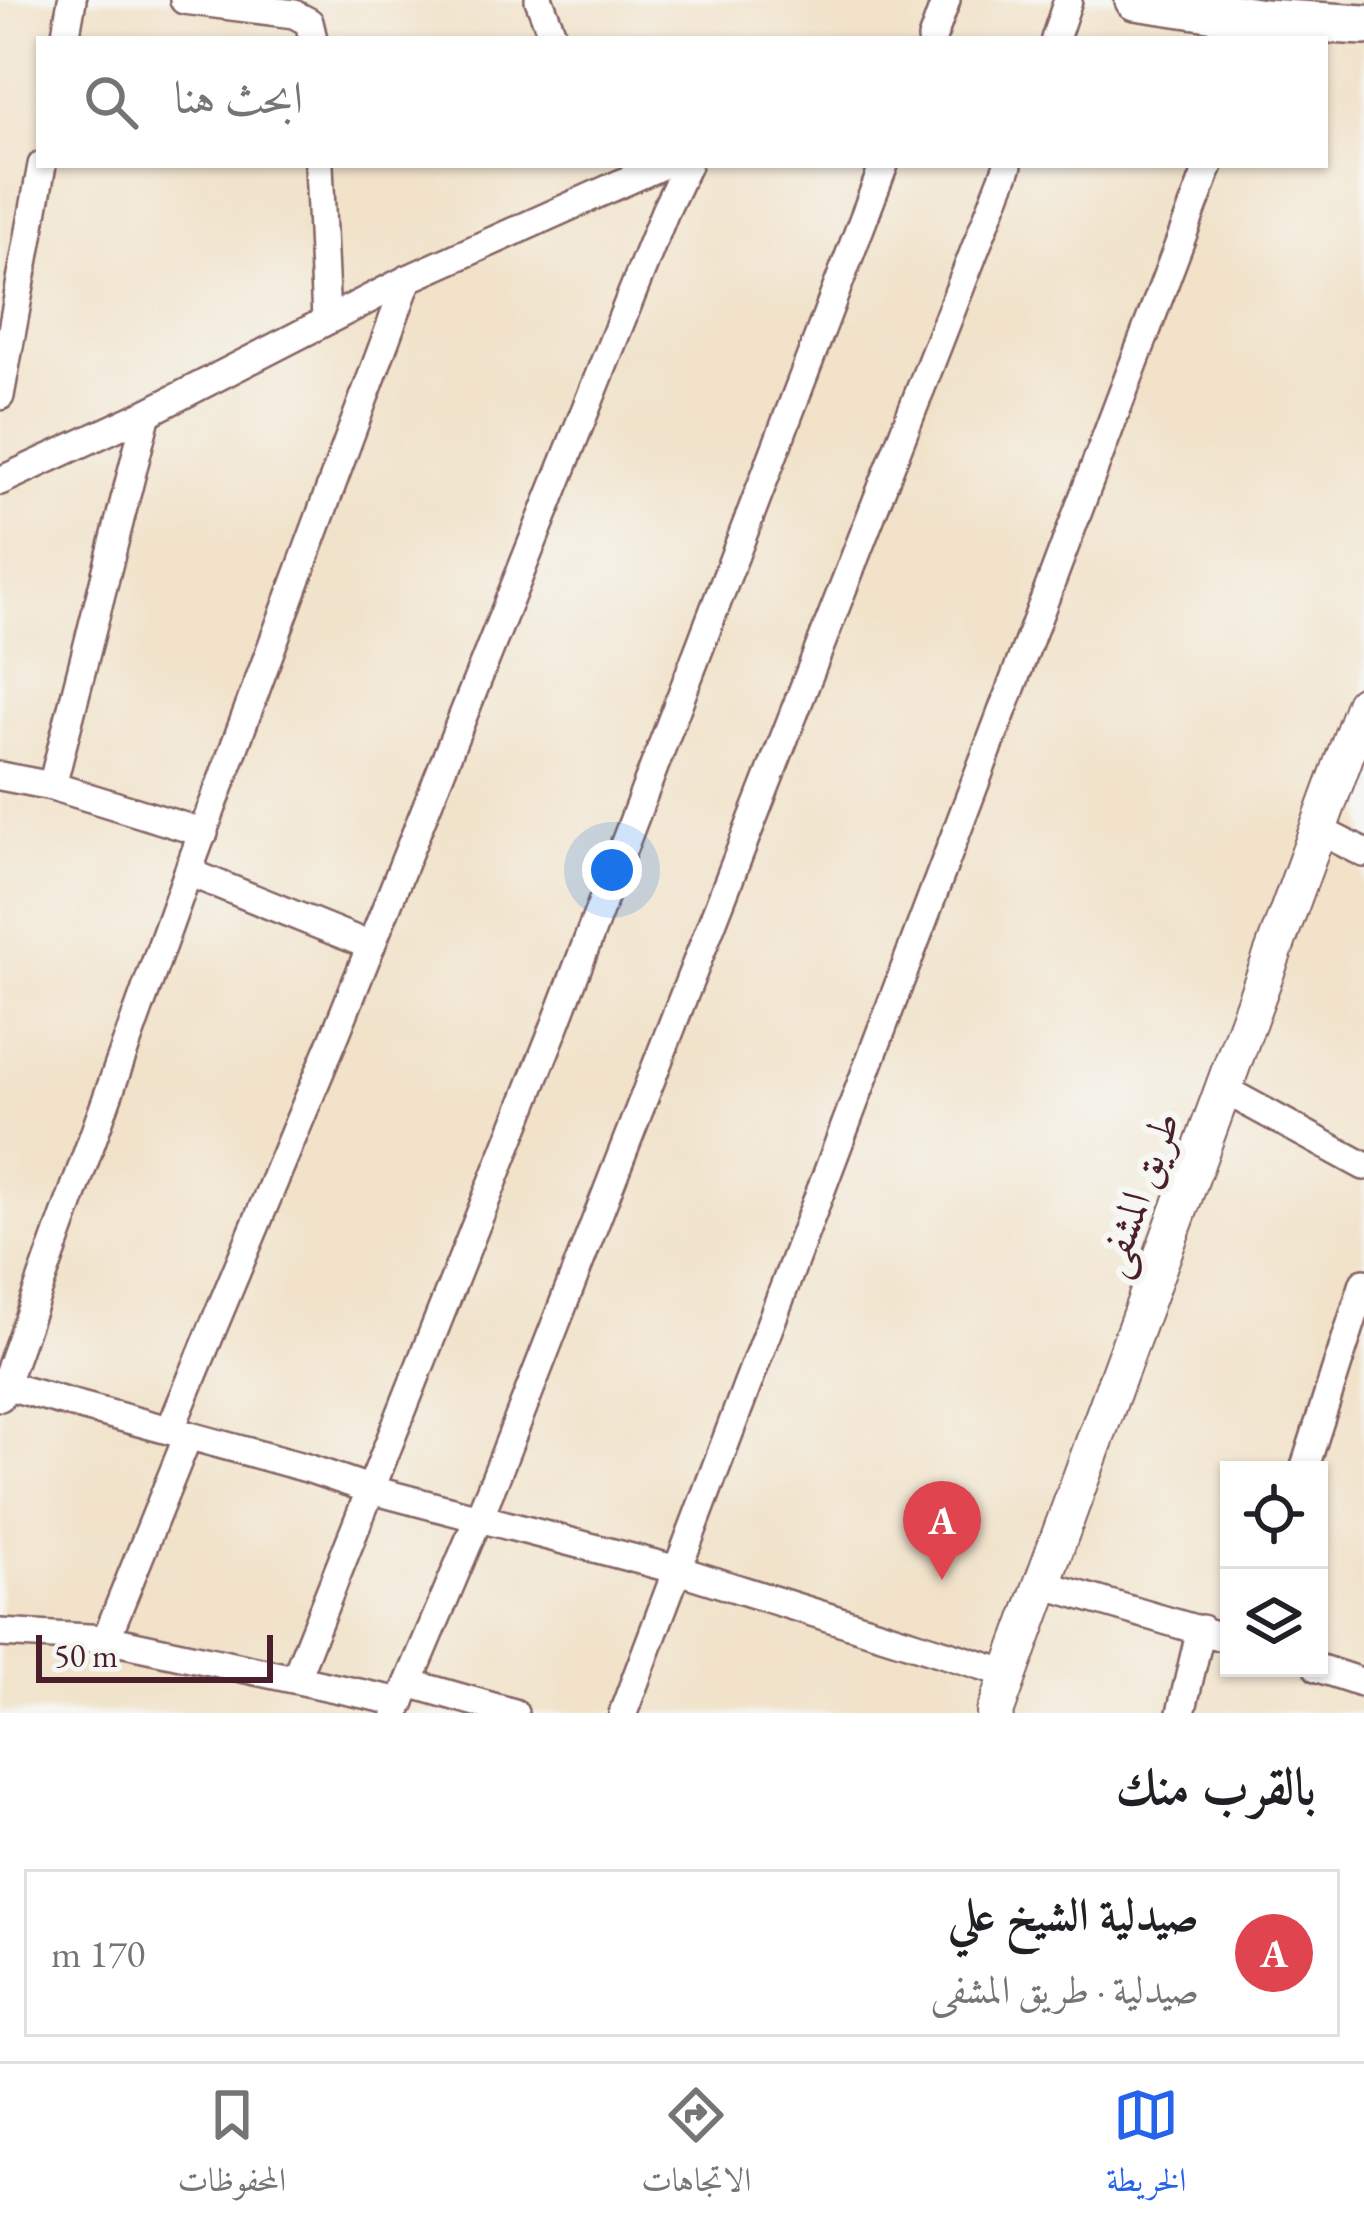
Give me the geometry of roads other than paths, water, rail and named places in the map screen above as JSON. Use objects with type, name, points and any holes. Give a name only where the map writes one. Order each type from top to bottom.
[{"type":"main road","points":[[1135,0],[1260,29],[1364,25]]},
{"type":"street","points":[[66,36],[72,0]]},
{"type":"street","points":[[184,0],[294,14],[309,22],[312,36]]},
{"type":"street","points":[[539,0],[553,36]]},
{"type":"street","points":[[933,36],[946,0]]},
{"type":"street","points":[[1056,36],[1068,0]]},
{"type":"street","points":[[0,396],[41,168]]},
{"type":"street","points":[[319,168],[326,320]]},
{"type":"street","points":[[0,481],[148,413],[606,176],[647,168]]},
{"type":"street","points":[[106,1639],[179,1433],[370,946],[686,168]]},
{"type":"street","points":[[296,1677],[555,1026],[883,168]]},
{"type":"street","points":[[402,1699],[480,1515],[1006,168]]},
{"type":"street","points":[[623,1713],[1208,168]]},
{"type":"street","points":[[408,279],[1,1388],[678,1570],[1009,1674]]},
{"type":"street","points":[[52,786],[148,413]]},
{"type":"street","name":"طريق المشفى","points":[[994,1713],[1364,704]]},
{"type":"street","points":[[0,776],[52,786],[204,833]]},
{"type":"street","points":[[1317,829],[1364,854]]},
{"type":"street","points":[[188,872],[370,946]]},
{"type":"street","points":[[1223,1089],[1364,1166]]},
{"type":"street","points":[[1307,1461],[1364,1283]]},
{"type":"street","points":[[1042,1584],[1220,1636]]},
{"type":"street","points":[[1181,1713],[1201,1629]]},
{"type":"street","points":[[0,1633],[106,1639],[402,1699],[514,1713]]},
{"type":"street","points":[[1328,1671],[1364,1683]]},
{"type":"place","name":"صيدلية الشيخ علي","points":[[942,1580]]}]
